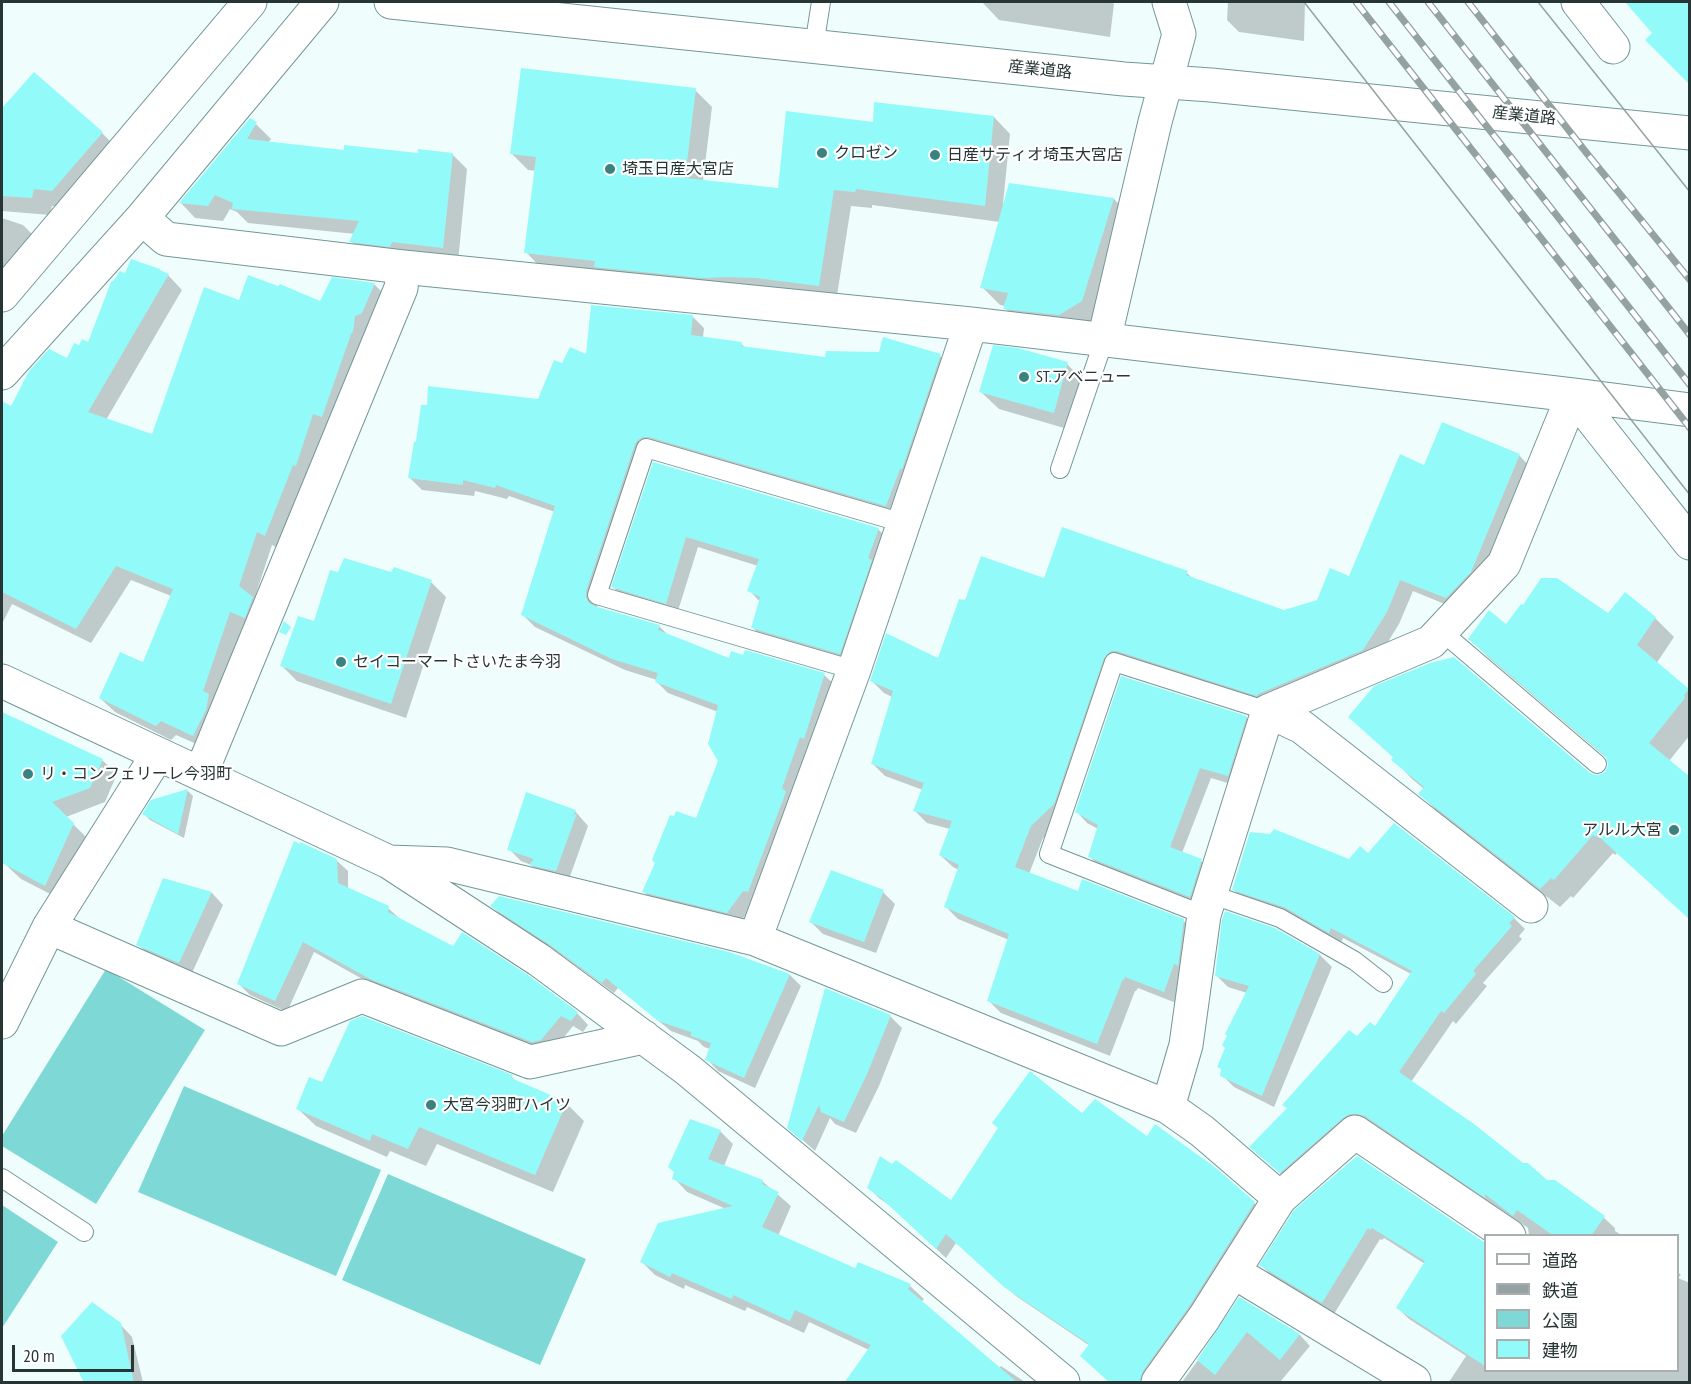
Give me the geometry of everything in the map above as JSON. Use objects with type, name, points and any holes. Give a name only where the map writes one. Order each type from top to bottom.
[{"type":"street","points":[[2,295],[250,2]]},
{"type":"street","points":[[2,373],[141,218],[322,2]]},
{"type":"street","name":"産業道路","points":[[391,2],[1124,79],[1166,81],[1689,133]]},
{"type":"street","points":[[1104,340],[1179,34],[1169,2]]},
{"type":"street","points":[[1578,2],[1613,46]]},
{"type":"street","points":[[141,218],[166,239],[403,267],[971,324],[1689,410]]},
{"type":"street","points":[[201,773],[401,288],[403,267]]},
{"type":"street","points":[[755,939],[854,670],[971,324]]},
{"type":"street","points":[[1573,395],[1689,543]]},
{"type":"street","points":[[1168,1107],[1186,1045],[1207,904],[1268,711],[1431,642],[1442,631],[1504,564],[1573,395]]},
{"type":"street","points":[[2,681],[389,862],[539,960],[688,1070],[1063,1383]]},
{"type":"street","points":[[1268,711],[1302,727],[1531,906]]},
{"type":"street","points":[[2,1022],[16,972],[49,927],[158,754]]},
{"type":"street","points":[[389,862],[447,864],[755,939],[1168,1107],[1202,1131],[1280,1198]]},
{"type":"street","points":[[49,927],[281,1029],[362,996],[530,1062],[644,1037]]},
{"type":"street","points":[[1158,1383],[1204,1318],[1280,1198],[1355,1132],[1506,1234]]},
{"type":"street","points":[[1234,1272],[1414,1381]]},
{"type":"lane","points":[[814,46],[821,2]]},
{"type":"lane","points":[[1060,469],[1104,340]]},
{"type":"lane","points":[[854,670],[597,595],[646,448],[903,523]]},
{"type":"lane","points":[[1442,631],[1597,764]]},
{"type":"lane","points":[[1268,711],[1113,662],[1048,854],[1207,904],[1280,918],[1354,961],[1383,983]]},
{"type":"lane","points":[[2,1178],[84,1232]]},
{"type":"green space","points":[[106,969],[205,1030],[96,1204],[2,1146],[2,1136]]},
{"type":"green space","points":[[184,1086],[381,1170],[336,1276],[138,1192]]},
{"type":"green space","points":[[388,1174],[586,1259],[540,1365],[342,1280]]},
{"type":"green space","points":[[2,1205],[58,1242],[2,1328]]},
{"type":"building","points":[[1625,2],[1689,2],[1689,84],[1645,40],[1652,33]]},
{"type":"building","points":[[521,68],[696,88],[685,178],[778,188],[786,111],[873,122],[874,102],[994,116],[985,206],[856,189],[855,192],[834,190],[819,286],[756,278],[702,278],[594,267],[595,261],[524,253],[536,157],[510,154]]},
{"type":"building","points":[[34,72],[103,132],[52,191],[34,189],[32,198],[2,196],[2,108]]},
{"type":"building","points":[[250,118],[257,122],[247,139],[344,150],[344,145],[418,153],[418,149],[453,153],[443,248],[392,242],[390,247],[349,242],[359,221],[232,209],[233,203],[215,195],[208,206],[179,203]]},
{"type":"building","points":[[1009,183],[1114,198],[1082,301],[1059,315],[1003,309],[1008,293],[980,288]]},
{"type":"building","points":[[131,259],[169,274],[88,412],[152,434],[204,287],[239,300],[248,275],[278,286],[280,284],[320,301],[332,277],[375,283],[362,313],[355,316],[353,332],[322,417],[313,414],[296,466],[293,465],[265,536],[257,532],[239,586],[253,597],[245,618],[230,612],[203,691],[209,694],[206,710],[193,736],[161,721],[156,726],[99,698],[120,652],[143,662],[173,589],[116,566],[76,629],[2,592],[2,401],[11,406],[29,371],[49,349],[67,358],[74,343],[79,345],[82,339],[88,342],[111,282],[120,271],[125,273]]},
{"type":"building","points":[[591,305],[693,315],[691,335],[742,342],[741,346],[825,357],[826,351],[879,352],[883,337],[941,354],[902,469],[900,469],[886,506],[649,437],[643,437],[635,444],[586,591],[588,602],[594,606],[660,625],[658,630],[729,658],[731,651],[743,655],[745,650],[825,673],[804,739],[800,737],[782,788],[786,792],[748,892],[743,891],[727,913],[642,892],[655,863],[652,860],[670,815],[674,816],[676,811],[696,818],[718,761],[708,744],[718,705],[655,682],[658,673],[612,659],[521,615],[555,506],[496,485],[495,488],[463,480],[463,485],[408,478],[421,405],[427,405],[428,386],[538,399],[554,360],[562,363],[570,347],[586,354]]},
{"type":"building","name":"ST.アベニュー","points":[[993,345],[1018,348],[1068,362],[1054,413],[979,392]]},
{"type":"building","points":[[1442,422],[1520,454],[1471,572],[1446,598],[1400,580],[1387,612],[1363,650],[1257,696],[1117,651],[1111,651],[1104,658],[1054,804],[1031,826],[1015,867],[1078,891],[1082,879],[1184,919],[1178,966],[1174,964],[1164,992],[1125,977],[1097,1044],[987,1001],[1009,934],[944,907],[959,865],[939,855],[952,821],[913,811],[924,783],[871,764],[893,691],[870,681],[886,633],[938,658],[959,599],[965,600],[981,556],[1044,578],[1062,527],[1188,571],[1186,575],[1284,610],[1317,600],[1330,568],[1349,576],[1400,454],[1424,465]]},
{"type":"building","points":[[653,462],[879,528],[868,558],[872,560],[840,654],[751,628],[760,597],[747,591],[759,559],[686,537],[666,604],[611,587]]},
{"type":"building","points":[[344,558],[391,572],[394,567],[432,580],[391,704],[280,666],[298,616],[314,621],[330,570],[338,572]]},
{"type":"building","points":[[1541,578],[1557,578],[1608,613],[1625,592],[1656,617],[1637,645],[1689,689],[1684,695],[1685,698],[1649,743],[1689,776],[1689,919],[1597,835],[1596,837],[1593,835],[1554,880],[1551,878],[1540,889],[1418,794],[1424,787],[1391,760],[1393,757],[1348,717],[1374,686],[1430,663],[1454,657],[1590,773],[1596,775],[1605,772],[1608,765],[1604,755],[1468,639],[1489,610],[1506,624],[1521,604],[1523,605]]},
{"type":"building","points":[[284,621],[291,627],[286,635],[279,632]]},
{"type":"building","points":[[1121,676],[1247,716],[1228,776],[1200,768],[1170,847],[1202,859],[1190,897],[1088,857],[1098,825],[1075,812]]},
{"type":"building","points":[[2,712],[103,759],[90,788],[52,802],[74,823],[45,886],[2,863]]},
{"type":"building","points":[[188,789],[178,834],[142,814],[151,800]]},
{"type":"building","points":[[526,792],[576,810],[573,816],[577,813],[556,871],[529,865],[534,859],[507,850]]},
{"type":"building","points":[[1394,823],[1515,917],[1509,923],[1512,926],[1473,971],[1476,974],[1444,1013],[1441,1011],[1399,1072],[1474,1124],[1523,1163],[1528,1163],[1547,1180],[1555,1180],[1605,1216],[1592,1234],[1551,1234],[1517,1210],[1513,1216],[1485,1194],[1485,1198],[1365,1116],[1358,1114],[1350,1114],[1343,1118],[1280,1173],[1249,1147],[1287,1108],[1282,1105],[1349,1030],[1357,1036],[1370,1022],[1375,1026],[1412,971],[1331,928],[1329,933],[1284,907],[1232,890],[1250,832],[1270,834],[1274,829],[1349,859],[1360,846],[1368,853]]},
{"type":"building","points":[[294,841],[337,859],[338,883],[389,906],[388,912],[453,946],[462,932],[528,975],[578,1012],[571,1021],[561,1016],[541,1040],[532,1042],[370,979],[303,942],[275,1001],[237,984]]},
{"type":"building","points":[[831,870],[884,890],[864,942],[809,922]]},
{"type":"building","points":[[163,878],[212,892],[179,963],[136,945]]},
{"type":"building","points":[[499,896],[729,952],[790,974],[744,1078],[705,1060],[711,1043],[691,1036],[691,1032],[658,1021],[606,978],[602,983],[550,945],[490,906]]},
{"type":"building","points":[[1225,911],[1275,928],[1320,954],[1262,1096],[1220,1076],[1221,1069],[1217,1067],[1225,1048],[1222,1045],[1227,1036],[1225,1034],[1249,986],[1215,976]]},
{"type":"building","points":[[825,988],[891,1015],[844,1122],[821,1112],[819,1105],[802,1141],[787,1128]]},
{"type":"building","name":"大宮今羽町ハイツ","points":[[362,1016],[513,1075],[511,1078],[567,1102],[535,1175],[419,1127],[408,1149],[372,1134],[370,1141],[296,1109],[309,1077],[322,1082],[350,1021]]},
{"type":"building","points":[[1030,1071],[1082,1113],[1095,1099],[1147,1136],[1155,1124],[1216,1168],[1255,1202],[1188,1308],[1143,1371],[1140,1383],[1110,1383],[1080,1356],[1089,1344],[1004,1287],[946,1234],[936,1249],[867,1188],[880,1156],[892,1164],[896,1160],[951,1200],[998,1128],[992,1123]]},
{"type":"building","points":[[690,1119],[721,1130],[708,1159],[763,1180],[762,1184],[779,1192],[762,1227],[855,1268],[858,1262],[911,1284],[908,1289],[1018,1383],[844,1383],[871,1345],[795,1310],[790,1321],[733,1295],[732,1299],[672,1273],[670,1277],[640,1262],[658,1223],[733,1206],[672,1179],[674,1172],[668,1167]]},
{"type":"building","points":[[1357,1156],[1484,1242],[1484,1365],[1396,1308],[1425,1261],[1372,1228],[1370,1230],[1368,1228],[1322,1303],[1259,1265],[1294,1210]]},
{"type":"building","points":[[1239,1297],[1300,1334],[1280,1360],[1247,1332],[1215,1375],[1197,1360]]},
{"type":"building","points":[[92,1302],[121,1323],[134,1383],[84,1383],[61,1336]]},
{"type":"tram line","points":[[1304,2],[1690,495]]},
{"type":"tram line","points":[[1538,2],[1690,192]]},
{"type":"railway","points":[[1356,2],[1690,428]]},
{"type":"railway","points":[[1389,2],[1690,385]]},
{"type":"railway","points":[[1428,2],[1690,335]]},
{"type":"railway","points":[[1468,2],[1690,280]]},
{"type":"place","name":"クロゼン","points":[[822,153]]},
{"type":"place","name":"日産サティオ埼玉大宮店","points":[[935,155]]},
{"type":"place","name":"埼玉日産大宮店","points":[[610,169]]},
{"type":"place","name":"ST.アベニュー","points":[[1024,377]]},
{"type":"place","name":"セイコーマートさいたま今羽","points":[[341,662]]},
{"type":"place","name":"リ・コンフェリーレ今羽町","points":[[28,774]]},
{"type":"place","name":"アルル大宮","points":[[1674,830]]},
{"type":"place","name":"大宮今羽町ハイツ","points":[[431,1105]]}]
